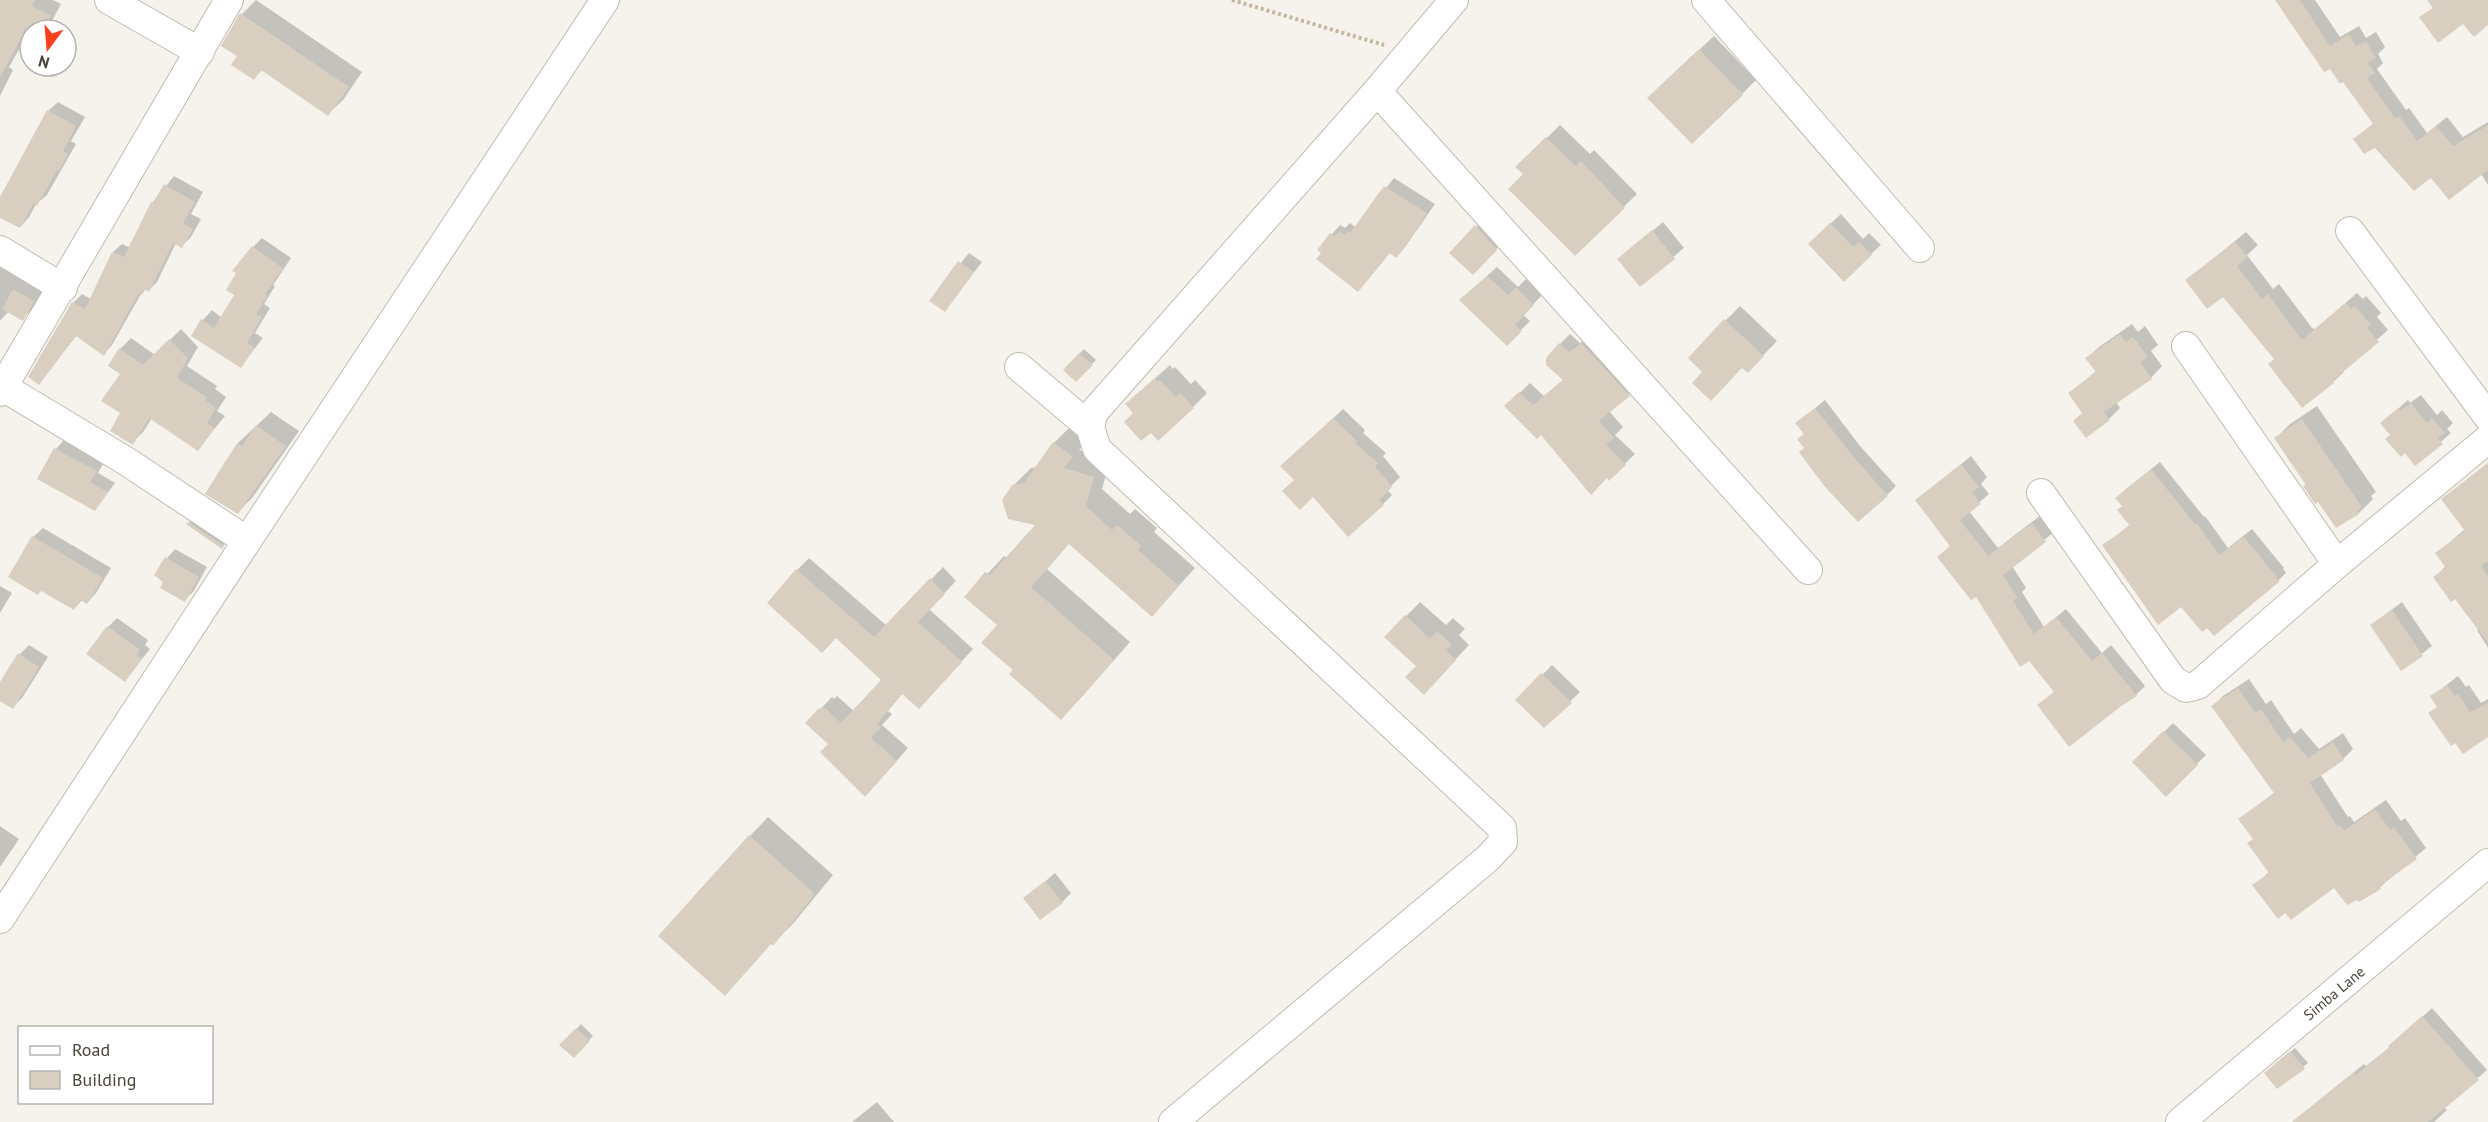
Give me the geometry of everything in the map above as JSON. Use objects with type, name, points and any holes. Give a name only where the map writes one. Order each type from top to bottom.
[{"type":"street","points":[[109,0],[200,52]]},
{"type":"street","points":[[230,0],[63,288],[1,390],[126,461],[247,541]]},
{"type":"street","points":[[0,919],[605,0]]},
{"type":"street","points":[[1090,427],[1094,412],[1377,91],[1454,0]]},
{"type":"street","points":[[1706,0],[1920,248]]},
{"type":"street","points":[[1377,91],[1808,570]]},
{"type":"street","points":[[2349,231],[2488,417]]},
{"type":"street","points":[[0,250],[63,288]]},
{"type":"street","points":[[2186,346],[2337,564]]},
{"type":"street","points":[[1019,367],[1090,427],[1097,449],[1502,828],[1503,842],[1487,859],[1173,1122]]},
{"type":"street","points":[[2041,493],[2173,680],[2186,688],[2198,685],[2337,564],[2488,439]]},
{"type":"street","name":"Simba Lane","points":[[2180,1122],[2488,863]]},
{"type":"path","points":[[1232,0],[1408,52]]},
{"type":"building","points":[[0,0],[35,0],[32,6],[51,15],[49,18],[18,18],[18,44],[0,77]]},
{"type":"building","points":[[2275,0],[2300,0],[2330,46],[2349,34],[2356,46],[2366,41],[2376,58],[2368,63],[2375,73],[2367,78],[2395,118],[2399,116],[2417,141],[2436,126],[2453,146],[2488,125],[2488,170],[2449,200],[2431,178],[2414,191],[2375,148],[2364,154],[2353,139],[2373,124],[2343,82],[2340,84],[2330,69],[2324,72]]},
{"type":"building","points":[[2427,0],[2488,0],[2488,25],[2474,37],[2463,24],[2438,43],[2419,17],[2433,8]]},
{"type":"building","points":[[240,13],[349,87],[328,116],[261,70],[254,80],[231,65],[237,56],[221,46]]},
{"type":"building","points":[[1699,49],[1743,95],[1692,144],[1647,98]]},
{"type":"building","points":[[47,110],[76,126],[63,151],[68,154],[59,171],[57,170],[37,206],[33,204],[20,228],[0,218],[0,197]]},
{"type":"building","points":[[1546,137],[1576,166],[1581,161],[1625,208],[1575,256],[1508,189],[1523,174],[1515,167]]},
{"type":"building","points":[[164,184],[195,202],[183,223],[193,229],[182,248],[173,243],[149,292],[145,289],[142,295],[139,293],[104,356],[76,336],[39,385],[28,377],[72,302],[85,309],[112,252],[124,257],[151,202],[153,203]]},
{"type":"building","points":[[1384,186],[1427,213],[1403,250],[1396,258],[1390,253],[1358,292],[1316,259],[1321,253],[1317,250],[1330,233],[1335,236],[1340,231],[1345,235],[1348,231],[1350,233]]},
{"type":"building","points":[[1830,223],[1853,247],[1859,242],[1872,255],[1844,282],[1808,244]]},
{"type":"building","points":[[1475,225],[1497,250],[1473,275],[1449,253]]},
{"type":"building","points":[[1652,230],[1675,259],[1640,287],[1617,259]]},
{"type":"building","points":[[2235,242],[2248,257],[2237,266],[2262,299],[2268,294],[2301,339],[2346,303],[2351,309],[2355,306],[2371,325],[2367,328],[2379,342],[2332,381],[2334,383],[2302,408],[2268,364],[2274,359],[2223,297],[2207,309],[2185,280]]},
{"type":"building","points":[[252,246],[283,268],[265,294],[267,296],[256,314],[262,317],[247,343],[255,348],[241,368],[191,336],[201,319],[214,328],[234,295],[226,290],[236,273],[232,271]]},
{"type":"building","points":[[958,261],[974,272],[945,312],[929,301]]},
{"type":"building","points":[[1487,276],[1508,295],[1516,287],[1534,305],[1515,325],[1522,331],[1507,346],[1459,300]]},
{"type":"building","points":[[13,289],[34,301],[23,321],[2,309]]},
{"type":"building","points":[[1724,319],[1764,356],[1748,373],[1742,368],[1711,401],[1692,383],[1702,372],[1688,358]]},
{"type":"building","points":[[2120,334],[2126,342],[2133,337],[2148,357],[2140,362],[2152,379],[2104,412],[2110,420],[2086,438],[2073,421],[2082,413],[2068,393],[2096,372],[2085,358]]},
{"type":"building","points":[[169,339],[188,358],[177,378],[207,397],[205,400],[216,408],[207,423],[215,428],[198,451],[149,418],[133,445],[110,431],[120,413],[101,401],[120,374],[108,366],[119,348],[143,365]]},
{"type":"building","points":[[1559,343],[1569,352],[1581,343],[1630,396],[1599,421],[1614,438],[1606,445],[1626,465],[1609,481],[1607,478],[1591,495],[1541,435],[1537,439],[1504,406],[1519,392],[1533,405],[1563,380],[1546,365],[1546,358]]},
{"type":"building","points":[[1079,353],[1093,365],[1076,382],[1063,370]]},
{"type":"building","points":[[1155,378],[1158,382],[1160,380],[1176,397],[1180,393],[1194,408],[1158,441],[1151,433],[1141,441],[1124,422],[1133,413],[1125,404]]},
{"type":"building","points":[[2411,403],[2427,423],[2432,418],[2445,433],[2438,438],[2443,444],[2415,466],[2405,453],[2401,457],[2385,439],[2390,435],[2380,423],[2398,408],[2400,411]]},
{"type":"building","points":[[1815,408],[1888,496],[1858,522],[1825,487],[1799,452],[1804,448],[1797,439],[1804,434],[1795,423]]},
{"type":"building","points":[[1333,418],[1357,441],[1355,443],[1378,463],[1375,466],[1392,487],[1379,500],[1384,505],[1348,537],[1313,497],[1300,510],[1282,491],[1294,480],[1280,466]]},
{"type":"building","points":[[2302,419],[2362,507],[2357,511],[2359,514],[2336,528],[2318,502],[2315,504],[2303,486],[2306,485],[2274,438]]},
{"type":"building","points":[[256,425],[286,446],[238,514],[205,494],[237,443],[242,446]]},
{"type":"building","points":[[1053,442],[1073,457],[1064,468],[1094,477],[1086,506],[1112,530],[1117,525],[1141,546],[1138,550],[1179,586],[1152,617],[1069,544],[1031,587],[1114,660],[1061,720],[1009,674],[1013,670],[981,643],[997,625],[964,597],[985,572],[990,575],[1035,525],[1008,519],[1002,500],[1012,485],[1024,483]]},
{"type":"building","points":[[54,448],[97,471],[90,482],[108,492],[95,511],[37,479]]},
{"type":"building","points":[[2488,463],[2488,561],[2481,566],[2488,577],[2488,643],[2455,599],[2451,602],[2433,577],[2446,568],[2435,553],[2465,531],[2441,499]]},
{"type":"building","points":[[1961,464],[1979,487],[1972,493],[1981,504],[1960,520],[1988,556],[2032,523],[2046,542],[2003,575],[2018,598],[2013,601],[2034,634],[2056,617],[2092,661],[2102,653],[2137,696],[2069,747],[2037,705],[2054,692],[2029,661],[2020,667],[1976,597],[1971,600],[1937,557],[1950,546],[1915,500]]},
{"type":"building","points":[[2151,469],[2195,524],[2197,523],[2219,555],[2243,536],[2279,582],[2214,636],[2207,628],[2202,632],[2181,607],[2158,625],[2102,545],[2130,526],[2117,510],[2122,506],[2115,498]]},
{"type":"building","points":[[188,522],[224,546],[222,549],[186,524]]},
{"type":"building","points":[[32,536],[103,578],[87,604],[80,600],[74,610],[41,591],[38,595],[8,577]]},
{"type":"building","points":[[165,557],[199,577],[185,602],[160,588],[163,582],[154,575]]},
{"type":"building","points":[[796,569],[874,637],[930,578],[945,594],[918,622],[962,662],[919,709],[902,694],[877,724],[881,727],[871,738],[897,761],[865,797],[820,752],[828,744],[805,723],[819,708],[821,710],[824,707],[841,723],[881,680],[836,638],[822,653],[767,603]]},
{"type":"building","points":[[2392,610],[2423,656],[2401,671],[2370,625]]},
{"type":"building","points":[[1405,615],[1430,639],[1437,631],[1452,645],[1446,650],[1456,660],[1424,695],[1405,677],[1416,666],[1384,637]]},
{"type":"building","points":[[107,626],[140,650],[137,655],[142,659],[125,682],[86,654]]},
{"type":"building","points":[[18,653],[39,667],[13,709],[0,701],[0,682]]},
{"type":"building","points":[[1541,673],[1572,703],[1544,728],[1515,700]]},
{"type":"building","points":[[2447,685],[2455,696],[2458,694],[2470,712],[2488,703],[2488,737],[2463,754],[2455,743],[2451,746],[2428,713],[2437,707],[2430,696]]},
{"type":"building","points":[[2238,688],[2255,713],[2261,709],[2283,742],[2290,737],[2308,758],[2333,742],[2344,760],[2310,783],[2337,826],[2339,825],[2344,831],[2375,809],[2390,830],[2394,827],[2417,859],[2379,886],[2381,889],[2359,902],[2357,900],[2347,905],[2334,888],[2291,920],[2285,913],[2278,919],[2252,885],[2269,873],[2247,843],[2253,839],[2238,819],[2274,793],[2211,706]]},
{"type":"building","points":[[2163,731],[2198,765],[2166,797],[2132,762]]},
{"type":"building","points":[[749,835],[815,894],[773,946],[771,944],[725,996],[658,936]]},
{"type":"building","points":[[1045,881],[1063,903],[1040,920],[1023,898]]},
{"type":"building","points":[[2422,1016],[2479,1080],[2428,1122],[2292,1122],[2354,1072],[2356,1075],[2389,1048],[2388,1046]]},
{"type":"building","points":[[576,1028],[590,1041],[574,1058],[559,1045]]},
{"type":"building","points":[[2290,1051],[2305,1069],[2277,1089],[2264,1073]]}]
